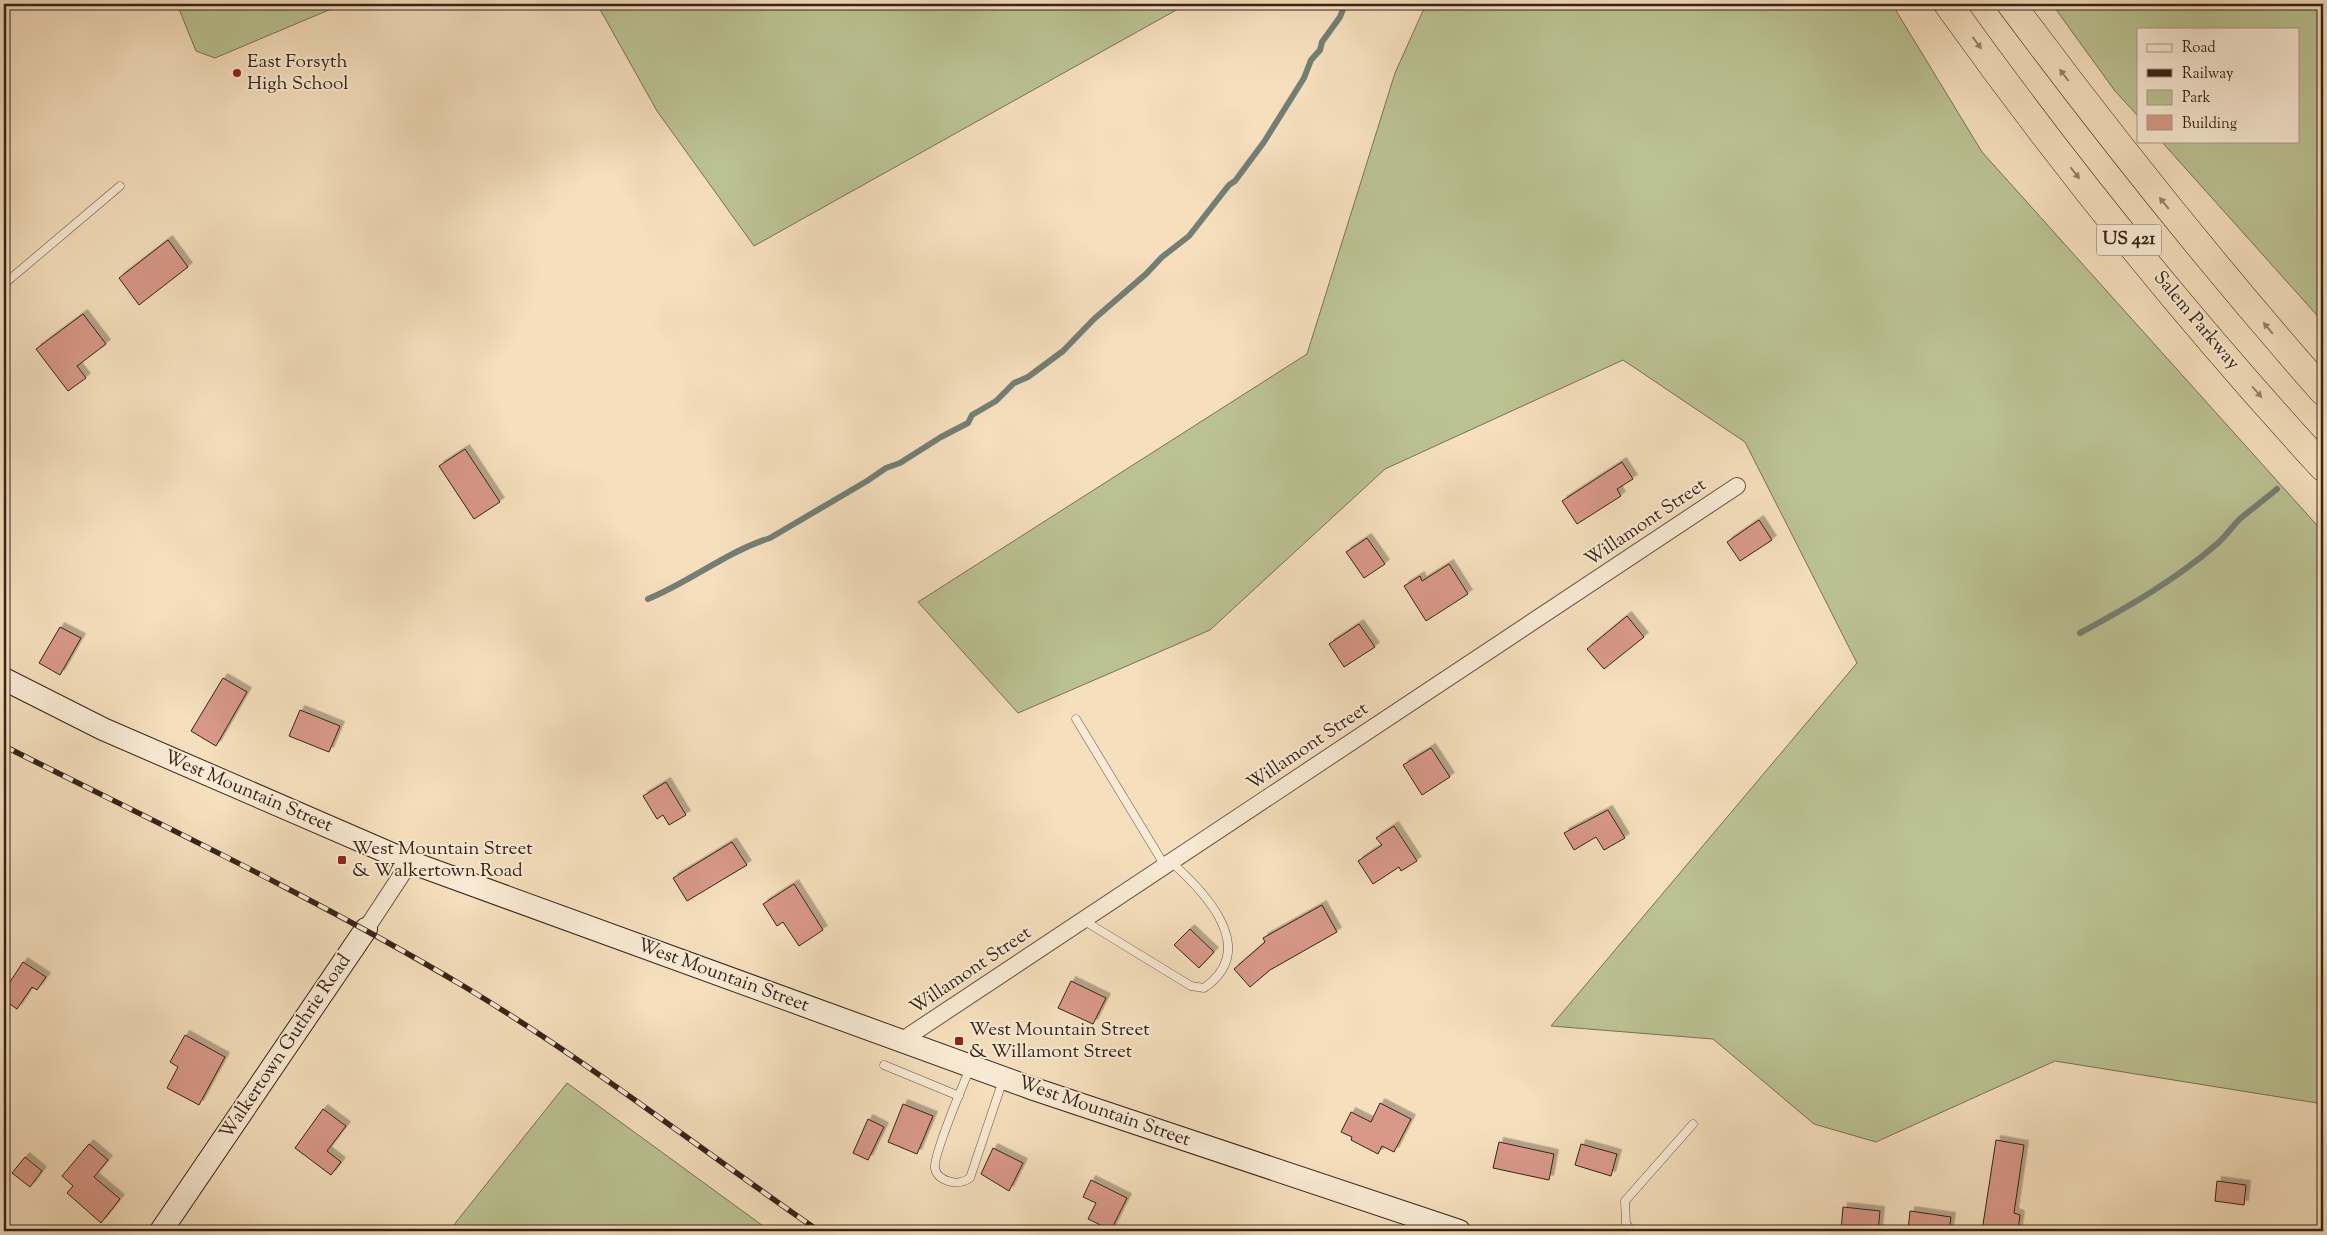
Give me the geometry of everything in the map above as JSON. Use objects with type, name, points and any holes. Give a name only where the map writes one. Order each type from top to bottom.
[{"type":"highway","name":"Salem Parkway","points":[[1948,4],[2024,107],[2135,247],[2237,369],[2323,467]]},
{"type":"highway","name":"US 421","points":[[2011,4],[2151,186],[2227,280],[2323,391]]},
{"type":"main road","name":"West Mountain Street","points":[[4,679],[103,729],[410,862],[1004,1078],[1459,1231]]},
{"type":"main road","name":"Walkertown Guthrie Road","points":[[161,1231],[366,929]]},
{"type":"street","name":"Willamont Street","points":[[901,1041],[1737,486]]},
{"type":"street","name":"Walkertown Guthrie Road","points":[[366,929],[410,862]]},
{"type":"lane","points":[[4,284],[120,186]]},
{"type":"lane","points":[[1076,718],[1168,864],[1203,892],[1226,929],[1228,944],[1226,959],[1219,974],[1204,988],[1191,986],[1084,920]]},
{"type":"lane","points":[[884,1065],[959,1096]]},
{"type":"lane","points":[[970,1066],[938,1149],[934,1167],[937,1174],[942,1178],[957,1184],[970,1178],[1004,1078]]},
{"type":"lane","points":[[1632,1231],[1626,1224],[1625,1201],[1693,1124]]},
{"type":"green space","points":[[177,4],[343,4],[215,58],[196,51]]},
{"type":"green space","points":[[597,4],[1187,4],[754,246],[657,111]]},
{"type":"green space","points":[[1426,4],[1892,4],[1982,152],[2323,532],[2323,1104],[2055,1061],[1876,1142],[1814,1124],[1713,1039],[1551,1026],[1857,663],[1745,442],[1623,360],[1385,469],[1210,630],[1018,713],[918,602],[1307,354],[1395,73]]},
{"type":"green space","points":[[2052,4],[2323,4],[2323,322],[2162,142],[2300,142],[2300,28],[2137,28],[2137,115],[2115,91]]},
{"type":"green space","points":[[567,1083],[770,1231],[449,1231]]},
{"type":"building","points":[[168,240],[188,267],[139,305],[119,278]]},
{"type":"building","points":[[83,314],[106,344],[77,366],[86,378],[68,391],[36,349]]},
{"type":"building","points":[[465,449],[500,502],[474,519],[439,466]]},
{"type":"building","points":[[1622,462],[1633,479],[1617,489],[1621,496],[1577,524],[1562,501]]},
{"type":"building","points":[[1759,520],[1772,540],[1740,561],[1727,542]]},
{"type":"building","points":[[1367,538],[1385,564],[1364,578],[1346,552]]},
{"type":"building","points":[[1449,564],[1468,594],[1426,621],[1404,586],[1420,576],[1422,581]]},
{"type":"building","points":[[1627,616],[1644,637],[1604,669],[1587,649]]},
{"type":"building","points":[[1359,624],[1375,647],[1344,667],[1329,644]]},
{"type":"building","points":[[60,627],[81,638],[60,675],[39,663]]},
{"type":"building","points":[[223,678],[247,692],[216,746],[191,731]]},
{"type":"building","points":[[300,710],[340,726],[329,752],[289,736]]},
{"type":"building","points":[[1431,748],[1450,777],[1422,795],[1403,765]]},
{"type":"building","points":[[666,782],[686,815],[669,825],[663,815],[657,819],[643,796]]},
{"type":"building","points":[[1608,810],[1625,838],[1604,850],[1596,837],[1574,850],[1564,833]]},
{"type":"building","points":[[1394,826],[1417,861],[1401,871],[1399,867],[1373,884],[1358,861],[1382,845],[1376,838]]},
{"type":"building","points":[[732,842],[747,865],[687,901],[673,878]]},
{"type":"building","points":[[794,884],[823,930],[799,946],[783,922],[777,926],[763,904]]},
{"type":"building","points":[[1322,905],[1337,932],[1270,970],[1250,987],[1234,969],[1265,942],[1263,938]]},
{"type":"building","points":[[1190,929],[1214,952],[1199,968],[1174,945]]},
{"type":"building","points":[[23,962],[46,977],[37,990],[32,987],[17,1009],[4,1000],[4,991]]},
{"type":"building","points":[[1071,981],[1106,998],[1093,1024],[1058,1008]]},
{"type":"building","points":[[185,1035],[225,1057],[199,1105],[167,1088],[178,1067],[170,1062]]},
{"type":"building","points":[[1380,1103],[1411,1119],[1394,1152],[1382,1146],[1378,1154],[1351,1140],[1352,1137],[1341,1132],[1351,1112],[1371,1122]]},
{"type":"building","points":[[903,1104],[933,1116],[917,1154],[888,1142]]},
{"type":"building","points":[[323,1109],[346,1126],[327,1151],[341,1162],[331,1175],[295,1148]]},
{"type":"building","points":[[868,1119],[884,1127],[868,1160],[853,1153]]},
{"type":"building","points":[[1996,1140],[2024,1145],[2014,1213],[2020,1215],[2018,1231],[1982,1231]]},
{"type":"building","points":[[1499,1142],[1554,1154],[1549,1180],[1493,1168]]},
{"type":"building","points":[[89,1144],[108,1160],[94,1177],[120,1199],[101,1223],[67,1193],[73,1186],[62,1176]]},
{"type":"building","points":[[1581,1144],[1617,1154],[1611,1176],[1575,1165]]},
{"type":"building","points":[[993,1148],[1023,1163],[1009,1191],[981,1174]]},
{"type":"building","points":[[25,1157],[42,1171],[30,1187],[12,1173]]},
{"type":"building","points":[[1091,1180],[1127,1198],[1111,1230],[1088,1219],[1096,1203],[1083,1197]]},
{"type":"building","points":[[2217,1181],[2246,1185],[2244,1205],[2215,1201]]},
{"type":"building","points":[[1843,1207],[1880,1211],[1878,1231],[1841,1231]]},
{"type":"building","points":[[1910,1211],[1951,1217],[1949,1231],[1908,1231]]},
{"type":"waterway","points":[[648,599],[738,551],[770,538],[886,468],[900,463],[941,437],[968,423],[972,415],[996,401],[1014,383],[1028,377],[1063,351],[1094,319],[1146,274],[1162,257],[1189,236],[1229,185],[1235,181],[1264,142],[1304,78],[1311,60],[1320,50],[1322,42],[1340,17],[1345,4]]},
{"type":"waterway","points":[[2080,633],[2134,603],[2186,569],[2218,543],[2241,518],[2277,489]]},
{"type":"railway","points":[[4,746],[295,892],[465,987],[511,1015],[600,1075],[819,1231]]},
{"type":"place","name":"East Forsyth High School","points":[[237,73]]},
{"type":"place","name":"West Mountain Street & Walkertown Road","points":[[342,860]]},
{"type":"place","name":"West Mountain Street & Willamont Street","points":[[959,1041]]}]
